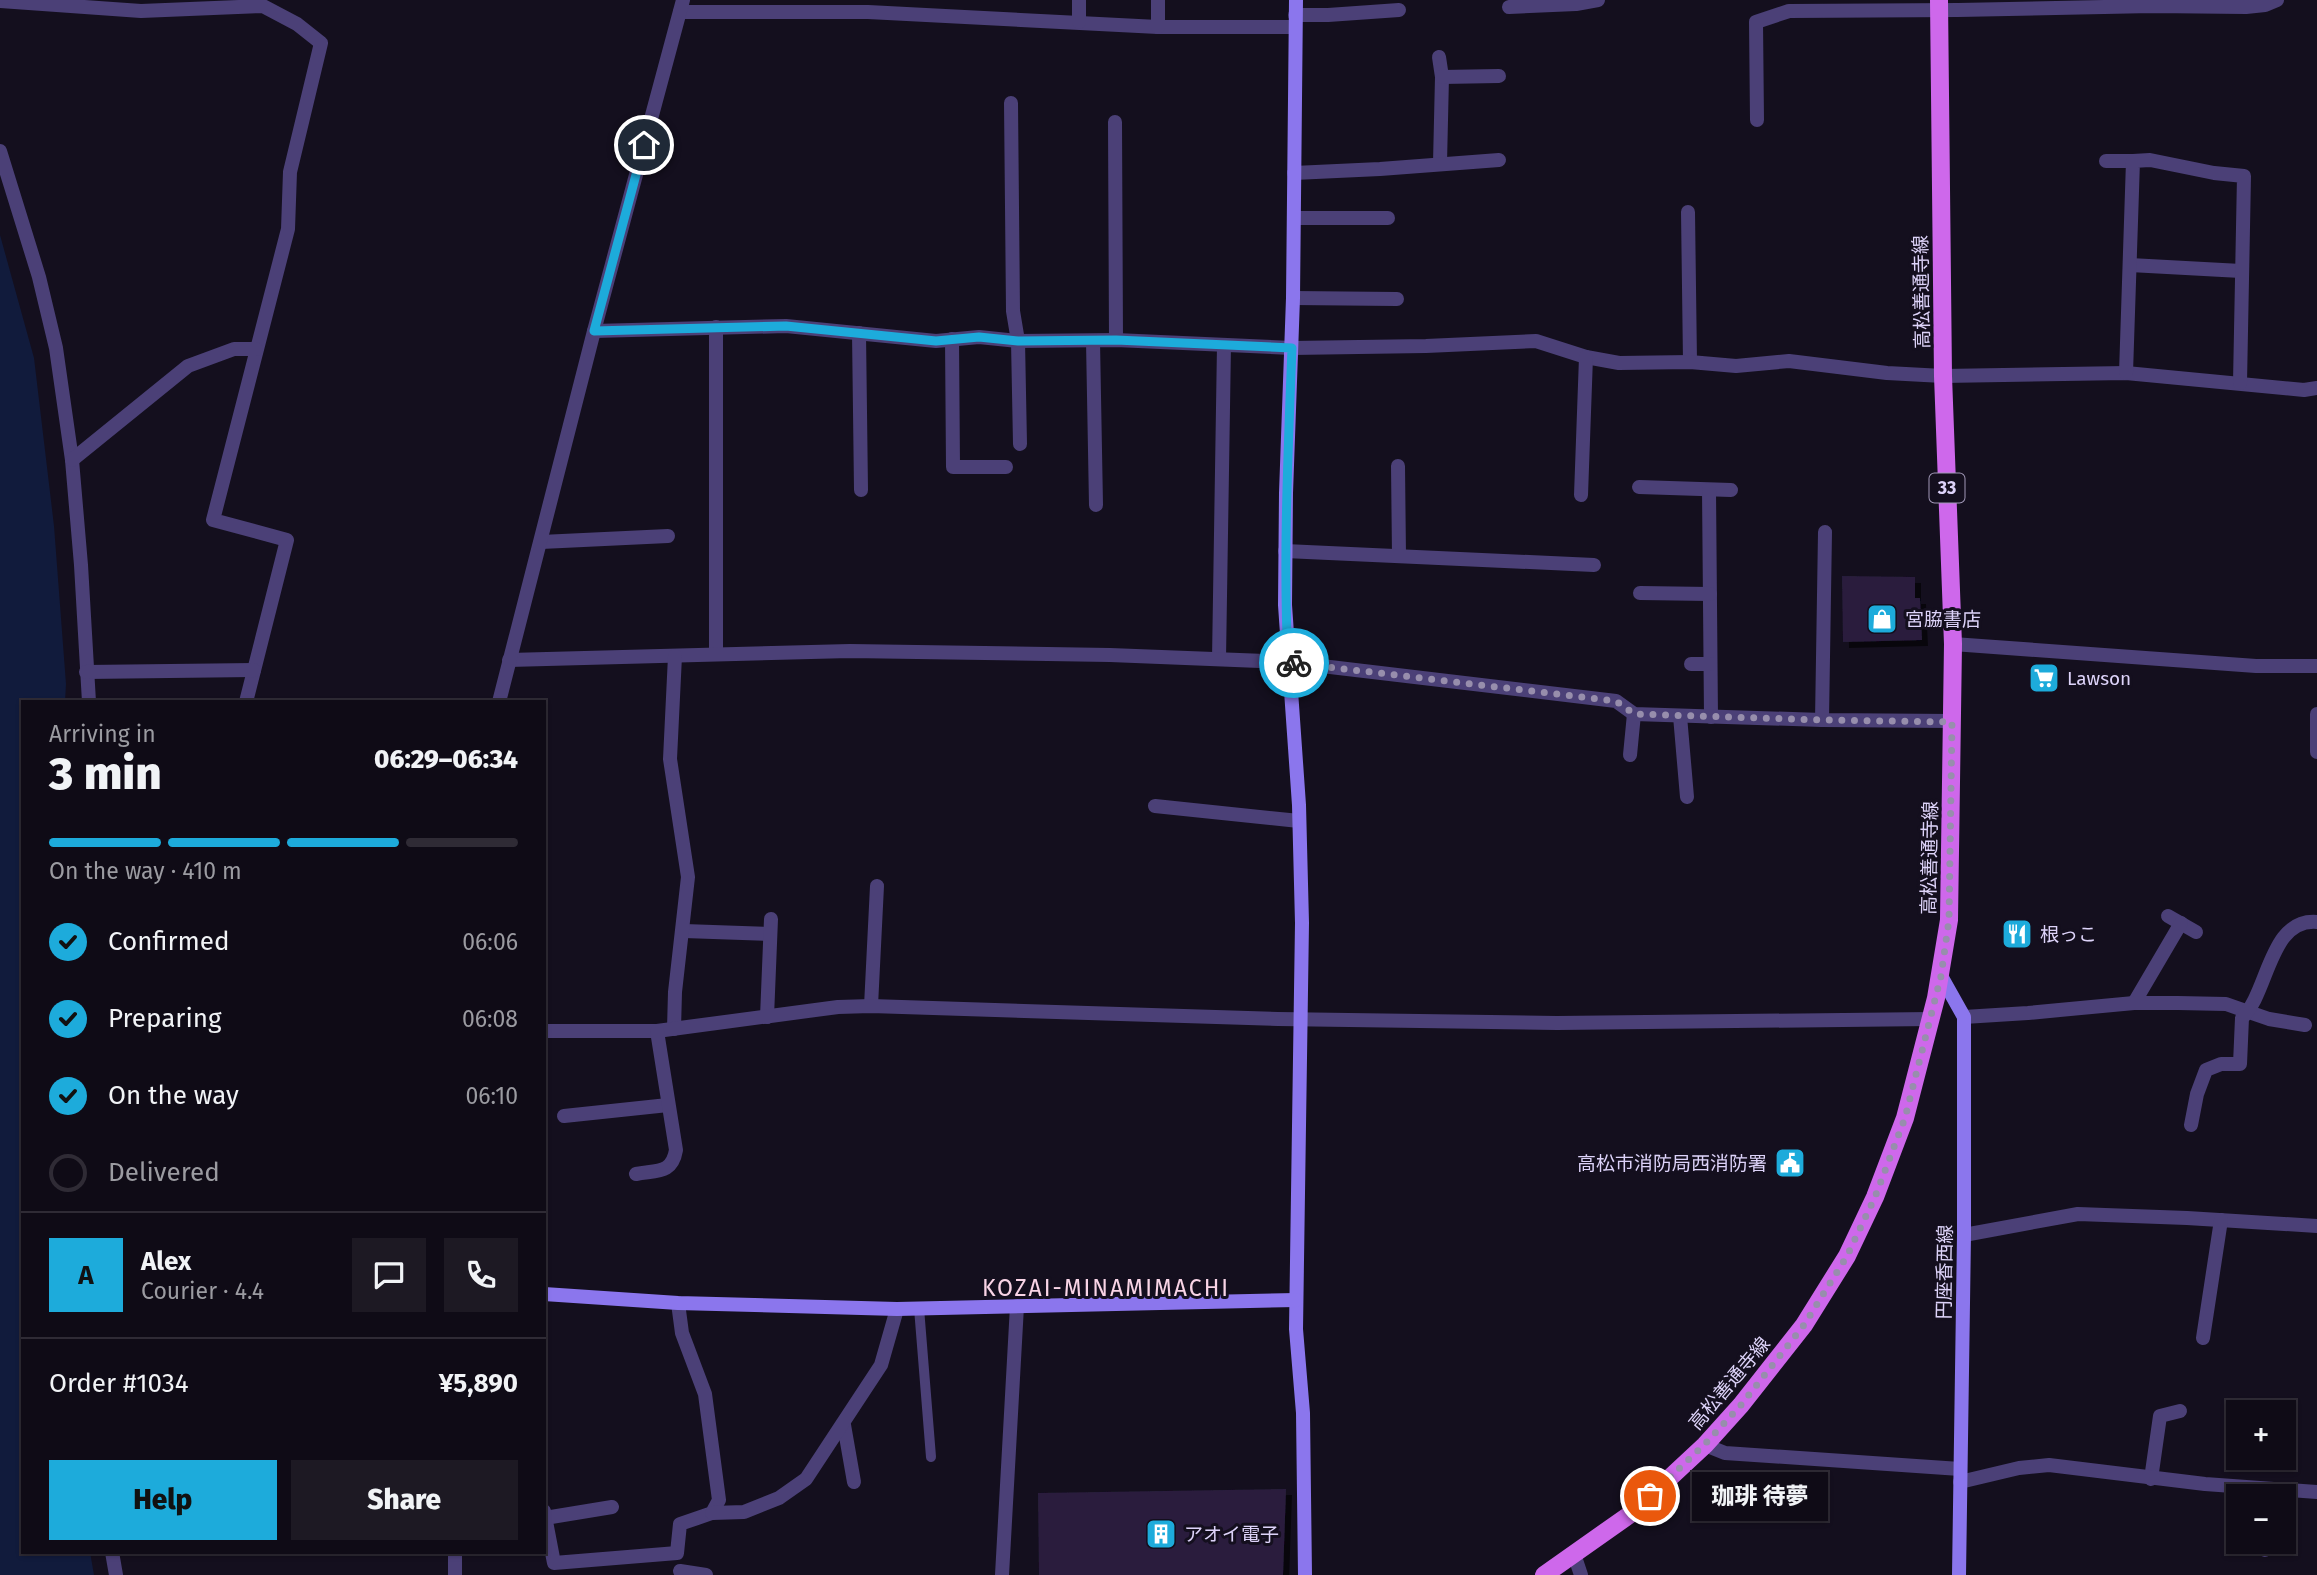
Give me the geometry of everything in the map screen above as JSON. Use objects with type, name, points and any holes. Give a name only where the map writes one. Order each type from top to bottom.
[{"type":"main road","name":"高松善通寺線","points":[[1544,1575],[1632,1513],[1704,1445],[1741,1405],[1804,1325],[1847,1256],[1875,1197],[1905,1118],[1931,1019],[1941,976],[1949,920],[1953,644],[1943,376],[1939,4]]},
{"type":"street","points":[[1079,0],[1079,22]]},
{"type":"street","points":[[1158,0],[1158,27]]},
{"type":"street","points":[[1509,7],[1576,4],[1598,0]]},
{"type":"street","points":[[1757,120],[1756,22],[1788,5],[2246,7],[2265,5],[2277,0]]},
{"type":"street","points":[[0,1],[141,11],[264,3],[298,24],[321,43],[290,172],[288,229],[214,520],[287,541],[246,700]]},
{"type":"street","points":[[499,700],[681,6],[743,6],[1158,27],[1295,14],[1328,15],[1399,10]]},
{"type":"street","points":[[1295,14],[1293,298],[1285,551],[1288,662],[1299,821],[1302,1018],[1296,1329],[1304,1413],[1305,1575]]},
{"type":"street","points":[[1439,57],[1442,77],[1440,163]]},
{"type":"street","points":[[1442,77],[1499,76]]},
{"type":"street","points":[[1011,103],[1013,311],[1018,341],[1020,444]]},
{"type":"street","points":[[1115,122],[1116,340]]},
{"type":"street","points":[[0,151],[39,278],[56,348],[72,460],[89,700]]},
{"type":"street","points":[[1294,173],[1499,160]]},
{"type":"street","points":[[2106,161],[2150,160],[2244,176],[2240,383]]},
{"type":"street","points":[[2126,373],[2133,161]]},
{"type":"street","points":[[1688,212],[1690,362]]},
{"type":"street","points":[[1294,218],[1388,218]]},
{"type":"street","points":[[2130,265],[2242,271]]},
{"type":"street","points":[[1293,298],[1396,299]]},
{"type":"street","points":[[594,331],[786,326],[936,341],[979,337],[1018,341],[1116,340],[1292,348],[1536,341],[1586,357],[1619,363],[1690,362],[1736,366],[1789,360],[1887,373],[1943,376],[2126,373],[2304,390],[2317,388]]},
{"type":"street","points":[[716,327],[716,654]]},
{"type":"street","points":[[859,333],[861,490]]},
{"type":"street","points":[[952,339],[953,467],[1006,467]]},
{"type":"street","points":[[1093,341],[1096,505]]},
{"type":"street","points":[[1219,659],[1224,345]]},
{"type":"street","points":[[72,460],[188,366],[234,349],[257,349]]},
{"type":"street","points":[[1581,495],[1586,357]]},
{"type":"street","points":[[1398,466],[1399,556]]},
{"type":"street","points":[[1639,487],[1731,490]]},
{"type":"street","points":[[1709,491],[1711,717]]},
{"type":"street","points":[[1822,720],[1825,532]]},
{"type":"street","points":[[541,541],[668,536]]},
{"type":"street","points":[[1285,551],[1594,565]]},
{"type":"street","points":[[1640,593],[1710,594]]},
{"type":"street","points":[[1953,644],[2256,666],[2317,666]]},
{"type":"street","points":[[509,660],[850,651],[1110,654],[1288,662],[1616,701],[1634,714],[1952,722]]},
{"type":"street","points":[[674,1029],[688,877],[670,759],[675,656]]},
{"type":"street","points":[[1691,664],[1710,664]]},
{"type":"street","points":[[86,672],[254,670]]},
{"type":"street","points":[[1630,755],[1634,714]]},
{"type":"street","points":[[2317,714],[2317,752]]},
{"type":"street","points":[[1679,716],[1687,797]]},
{"type":"street","points":[[1156,806],[1299,821]]},
{"type":"street","points":[[871,1006],[877,886]]},
{"type":"street","points":[[767,1017],[771,919]]},
{"type":"street","points":[[2134,1003],[2175,920],[2196,932]]},
{"type":"street","points":[[2191,1125],[2197,1094],[2206,1070],[2221,1064],[2240,1064],[2242,1018],[2250,1011],[2274,954],[2288,930],[2304,921],[2317,922]]},
{"type":"street","points":[[684,931],[771,934]]},
{"type":"street","name":"円座香西線","points":[[1941,976],[1964,1017],[1959,1575]]},
{"type":"street","points":[[1964,1017],[2134,1003],[2226,1004],[2269,1019],[2305,1025]]},
{"type":"street","points":[[546,1031],[657,1031],[838,1007],[871,1006],[1278,1019],[1557,1023],[1931,1019]]},
{"type":"street","points":[[636,1174],[668,1168],[674,1163],[676,1150],[657,1031]]},
{"type":"street","points":[[564,1116],[668,1105]]},
{"type":"street","points":[[1964,1235],[2078,1214],[2317,1226]]},
{"type":"street","points":[[2203,1338],[2221,1220]]},
{"type":"street","points":[[546,1294],[678,1303],[897,1309],[1296,1300]]},
{"type":"street","points":[[678,1303],[682,1333],[705,1394],[719,1500],[712,1513]]},
{"type":"street","points":[[1002,1575],[1017,1306]]},
{"type":"street","points":[[706,1575],[680,1573],[677,1553],[680,1524],[712,1513],[744,1512],[779,1499],[806,1479],[881,1365],[897,1309]]},
{"type":"street","points":[[2151,1479],[2160,1416],[2180,1411]]},
{"type":"street","points":[[844,1425],[854,1482]]},
{"type":"street","points":[[1704,1445],[1725,1453],[1960,1476],[2049,1465],[2226,1488]]},
{"type":"street","points":[[2296,1492],[2317,1492]]},
{"type":"street","points":[[546,1515],[612,1507]]},
{"type":"street","points":[[546,1520],[554,1563],[677,1553]]},
{"type":"street","points":[[112,1554],[116,1575]]},
{"type":"street","points":[[455,1554],[455,1575]]},
{"type":"street","points":[[1574,1555],[1581,1575]]},
{"type":"lane","points":[[919,1308],[931,1457]]},
{"type":"water","points":[[0,235],[34,358],[54,526],[66,684],[65,700],[21,700],[21,1554],[90,1554],[94,1575],[0,1575]]},
{"type":"building","name":"宮脇書店","points":[[1842,576],[1915,577],[1915,598],[1920,598],[1922,640],[1843,642]]},
{"type":"building","name":"アオイ電子","points":[[1286,1489],[1283,1575],[1039,1575],[1038,1493]]},
{"type":"way so far","points":[[1294,663],[1616,701],[1634,714],[1952,722],[1949,920],[1941,976],[1905,1118],[1875,1197],[1847,1256],[1804,1325],[1741,1405],[1704,1445],[1650,1496]]},
{"type":"place","name":"宮脇書店","points":[[1882,619]]},
{"type":"place","name":"Lawson","points":[[2044,678]]},
{"type":"place","name":"根っこ","points":[[2017,934]]},
{"type":"place","name":"高松市消防局西消防署","points":[[1790,1163]]},
{"type":"place","name":"珈琲 待夢","points":[[1650,1496]]},
{"type":"place","name":"アオイ電子","points":[[1161,1534]]},
{"type":"district","name":"KOZAI-MINAMIMACHI","points":[[1106,1288]]},
{"type":"route","points":[[644,145],[594,331],[786,326],[936,341],[979,337],[1018,341],[1116,340],[1292,348],[1285,605],[1288,662],[1294,663]]}]
